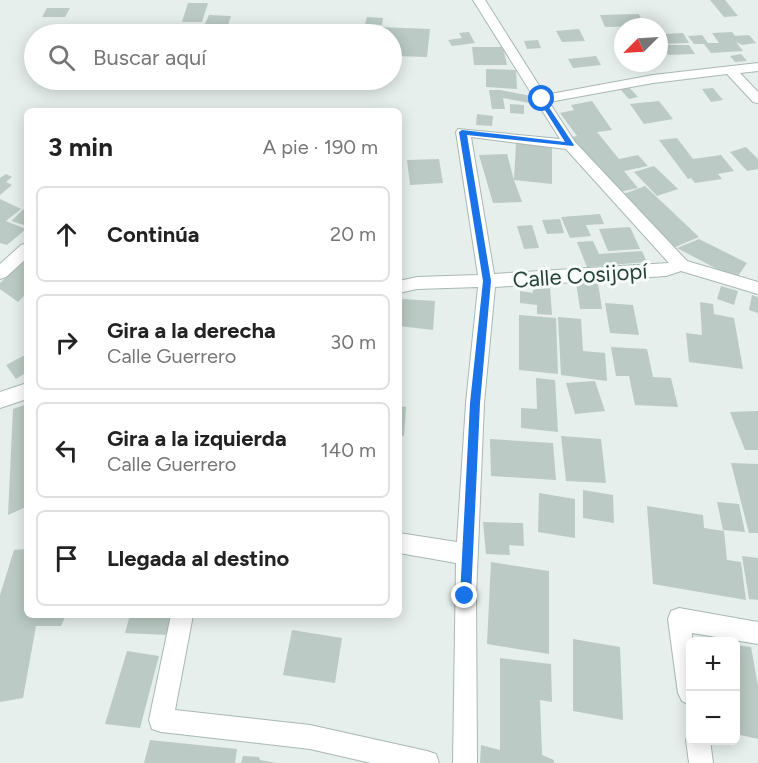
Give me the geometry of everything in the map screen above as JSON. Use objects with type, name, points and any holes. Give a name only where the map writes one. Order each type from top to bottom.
[{"type":"street","points":[[479,0],[570,145],[681,265]]},
{"type":"street","points":[[542,99],[653,79],[758,67]]},
{"type":"street","points":[[731,71],[758,99]]},
{"type":"street","points":[[465,763],[468,554],[475,403],[487,281],[462,132],[570,145]]},
{"type":"street","points":[[0,273],[24,252]]},
{"type":"street","name":"Calle Cosijopí","points":[[402,286],[417,283],[666,270],[681,265],[758,288]]},
{"type":"street","points":[[0,400],[24,392]]},
{"type":"street","points":[[402,543],[468,554]]},
{"type":"street","points":[[181,618],[161,720],[310,737],[427,763]]},
{"type":"street","points":[[690,691],[679,619],[758,633]]},
{"type":"street","points":[[699,745],[701,763]]},
{"type":"building","points":[[710,0],[725,0],[738,16],[724,17]]},
{"type":"building","points":[[188,3],[208,3],[202,22],[182,22]]},
{"type":"building","points":[[47,8],[70,8],[65,17],[42,17]]},
{"type":"building","points":[[639,14],[641,18],[614,18],[614,27],[605,27],[600,15]]},
{"type":"building","points":[[209,15],[231,16],[228,24],[205,24]]},
{"type":"building","points":[[367,17],[383,18],[382,24],[365,24]]},
{"type":"building","points":[[402,28],[430,29],[427,57],[402,56]]},
{"type":"building","points":[[579,29],[585,41],[562,42],[556,31]]},
{"type":"building","points":[[469,32],[475,43],[452,46],[448,40],[462,38],[459,33]]},
{"type":"building","points":[[732,32],[735,36],[749,35],[756,43],[742,45],[736,42],[743,51],[711,53],[704,44],[694,44],[688,36],[702,35],[708,43],[719,43],[712,33]]},
{"type":"building","points":[[683,33],[689,43],[668,44],[668,34]]},
{"type":"building","points":[[538,40],[541,48],[527,49],[524,41]]},
{"type":"building","points":[[668,45],[689,45],[695,54],[668,55]]},
{"type":"building","points":[[472,47],[503,47],[507,65],[474,65]]},
{"type":"building","points":[[741,54],[747,61],[735,62],[730,56]]},
{"type":"building","points":[[596,56],[601,65],[573,68],[568,59]]},
{"type":"building","points":[[486,69],[516,70],[517,89],[486,87]]},
{"type":"building","points":[[627,85],[638,97],[629,99],[618,87]]},
{"type":"building","points":[[713,88],[723,100],[711,102],[702,89]]},
{"type":"building","points":[[489,90],[531,96],[530,103],[503,98],[505,109],[492,109]]},
{"type":"building","points":[[592,101],[612,130],[597,132],[619,159],[638,155],[648,166],[624,171],[638,188],[619,192],[601,177],[572,137],[577,136],[560,113],[574,110],[571,105]]},
{"type":"building","points":[[659,101],[673,119],[644,124],[630,104]]},
{"type":"building","points":[[510,104],[524,105],[524,114],[510,113]]},
{"type":"building","points":[[477,114],[493,116],[492,126],[476,125]]},
{"type":"building","points":[[677,138],[693,159],[721,155],[734,171],[718,174],[722,179],[695,183],[691,178],[688,179],[659,140]]},
{"type":"building","points":[[516,143],[552,147],[552,184],[514,180]]},
{"type":"building","points":[[746,147],[758,159],[758,169],[747,171],[730,152]]},
{"type":"building","points":[[507,154],[522,202],[493,203],[479,155]]},
{"type":"building","points":[[439,159],[443,183],[410,185],[407,160]]},
{"type":"building","points":[[654,166],[678,189],[657,196],[634,172]]},
{"type":"building","points":[[6,174],[12,177],[6,182],[12,185],[0,195],[0,178]]},
{"type":"building","points":[[645,186],[699,237],[673,248],[621,195]]},
{"type":"building","points":[[0,199],[21,209],[6,221],[24,228],[24,231],[7,245],[0,243]]},
{"type":"building","points":[[24,209],[24,225],[11,221]]},
{"type":"building","points":[[600,214],[604,224],[586,225],[591,236],[570,238],[561,217]]},
{"type":"building","points":[[560,219],[564,233],[547,234],[542,220]]},
{"type":"building","points":[[532,225],[539,248],[524,249],[517,226]]},
{"type":"building","points":[[630,227],[640,249],[608,251],[599,229]]},
{"type":"building","points":[[699,239],[747,263],[736,279],[677,248]]},
{"type":"building","points":[[593,241],[599,254],[642,251],[647,262],[587,267],[577,242]]},
{"type":"building","points":[[24,263],[24,296],[18,302],[0,289],[0,283]]},
{"type":"building","points":[[576,282],[598,283],[602,309],[580,309]]},
{"type":"building","points":[[533,286],[550,288],[552,315],[537,314],[537,305],[520,303],[520,291],[533,293]]},
{"type":"building","points":[[721,286],[738,291],[734,305],[717,299]]},
{"type":"building","points":[[752,295],[758,297],[758,313],[749,310]]},
{"type":"building","points":[[402,299],[435,301],[433,330],[402,326]]},
{"type":"building","points":[[700,302],[713,304],[714,314],[734,318],[743,369],[689,362],[686,333],[702,335]]},
{"type":"building","points":[[605,303],[633,305],[639,335],[610,333]]},
{"type":"building","points":[[519,315],[556,318],[558,374],[519,370]]},
{"type":"building","points":[[558,317],[581,319],[583,351],[605,353],[607,381],[561,375]]},
{"type":"building","points":[[611,347],[647,349],[653,377],[671,378],[678,407],[635,405],[629,376],[616,376]]},
{"type":"building","points":[[24,356],[24,374],[16,379],[6,365]]},
{"type":"building","points":[[536,378],[555,380],[558,432],[521,428],[521,408],[537,409]]},
{"type":"building","points":[[595,381],[605,411],[575,414],[566,383]]},
{"type":"building","points":[[24,405],[24,508],[8,515],[13,409]]},
{"type":"building","points":[[402,406],[406,407],[404,436],[402,436]]},
{"type":"building","points":[[758,411],[758,450],[745,450],[730,412]]},
{"type":"building","points":[[561,436],[601,439],[606,483],[566,481]]},
{"type":"building","points":[[490,439],[553,443],[556,480],[491,476]]},
{"type":"building","points":[[731,463],[758,464],[758,533],[749,533]]},
{"type":"building","points":[[583,490],[613,495],[614,523],[583,518]]},
{"type":"building","points":[[539,493],[575,499],[575,538],[538,532]]},
{"type":"building","points":[[717,502],[739,504],[745,532],[723,530]]},
{"type":"building","points":[[647,506],[703,515],[704,528],[724,531],[727,560],[741,562],[746,600],[653,584]]},
{"type":"building","points":[[483,522],[523,523],[524,546],[509,545],[510,555],[486,554]]},
{"type":"building","points":[[24,549],[24,618],[65,618],[61,626],[36,626],[23,698],[0,702],[0,595],[14,550]]},
{"type":"building","points":[[742,556],[758,558],[758,600],[749,599]]},
{"type":"building","points":[[491,562],[549,571],[549,654],[487,644]]},
{"type":"building","points":[[129,618],[171,618],[168,635],[125,633]]},
{"type":"building","points":[[292,630],[342,638],[335,683],[283,675]]},
{"type":"building","points":[[573,639],[620,647],[623,720],[573,711]]},
{"type":"building","points":[[740,646],[751,647],[758,686],[758,739],[740,735]]},
{"type":"building","points":[[127,651],[159,656],[140,728],[105,724]]},
{"type":"building","points":[[500,658],[551,664],[552,702],[540,700],[542,755],[554,760],[554,763],[480,763],[481,745],[500,750]]},
{"type":"building","points":[[150,740],[237,749],[235,763],[144,763]]},
{"type":"building","points":[[243,756],[259,757],[260,760],[277,763],[241,763]]},
{"type":"route","points":[[465,596],[475,403],[487,281],[462,132],[570,145],[542,99]]}]
